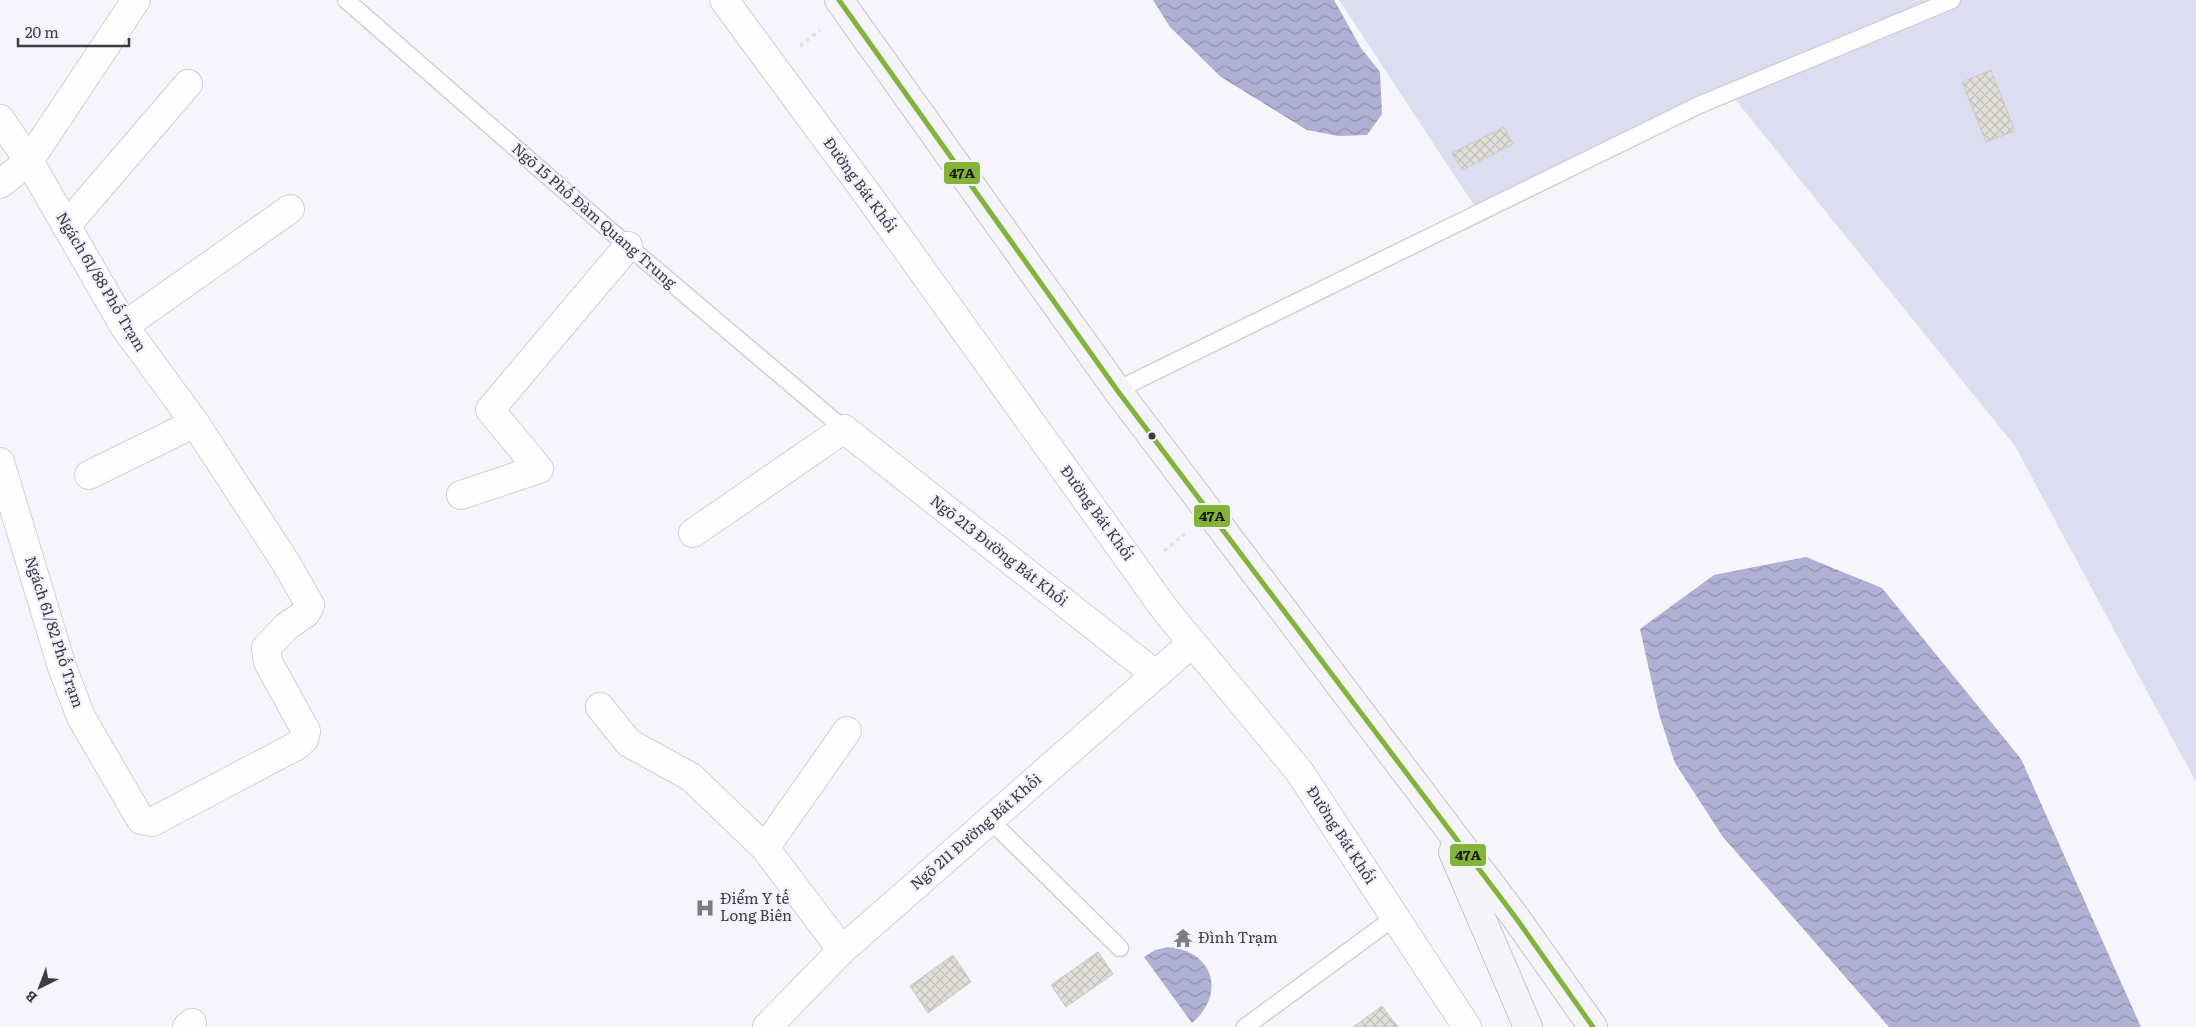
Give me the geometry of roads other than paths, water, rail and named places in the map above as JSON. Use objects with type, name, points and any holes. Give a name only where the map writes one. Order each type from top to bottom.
[{"type":"main road","points":[[842,5],[1117,390],[1516,918],[1593,1027]]},
{"type":"main road","points":[[1436,812],[1528,1027]]},
{"type":"street","points":[[0,184],[29,162],[136,0]]},
{"type":"street","name":"Đường Bát Khối","points":[[724,0],[1138,572],[1192,643],[1299,771],[1467,1027]]},
{"type":"street","points":[[66,226],[188,84]]},
{"type":"street","name":"Ngách 61/88 Phố Trạm","points":[[0,119],[29,162],[124,326],[195,423],[286,563],[310,605],[306,613],[287,626],[266,648],[268,662],[306,730],[304,739],[298,745],[176,811],[152,822],[141,820]]},
{"type":"street","points":[[124,326],[290,209]]},
{"type":"street","points":[[461,495],[539,469],[490,410],[628,246]]},
{"type":"street","points":[[89,475],[195,423]]},
{"type":"street","points":[[693,533],[844,429]]},
{"type":"street","name":"Ngõ 213 Đường Bát Khối","points":[[844,429],[1155,674]]},
{"type":"street","name":"Ngách 61/82 Phố Trạm","points":[[0,462],[62,667],[81,717],[141,820]]},
{"type":"street","name":"Ngõ 211 Đường Bát Khối","points":[[767,1027],[842,950],[1192,643]]},
{"type":"street","points":[[600,707],[629,743],[691,777],[765,848],[842,950]]},
{"type":"street","points":[[765,848],[847,731]]},
{"type":"lane","name":"Ngõ 15 Phố Đàm Quang Trung","points":[[346,0],[628,246],[844,429]]},
{"type":"lane","points":[[1117,390],[1699,105],[1952,0]]},
{"type":"lane","points":[[990,820],[1120,948]]},
{"type":"lane","points":[[1245,1027],[1395,917]]},
{"type":"water","points":[[1153,0],[1334,0],[1361,48],[1380,72],[1382,114],[1367,135],[1338,136],[1307,130],[1221,77],[1170,27]]},
{"type":"water","points":[[1806,557],[1882,588],[2021,759],[2141,1027],[1889,1027],[1723,837],[1675,763],[1659,714],[1640,629],[1714,575]]},
{"type":"water","points":[[1168,947],[1184,950],[1196,956],[1205,965],[1210,976],[1209,999],[1203,1012],[1192,1023],[1144,957],[1155,950]]},
{"type":"place","name":"Điểm Y tế Long Biên","points":[[705,908]]},
{"type":"place","name":"Đình Trạm","points":[[1183,938]]}]
